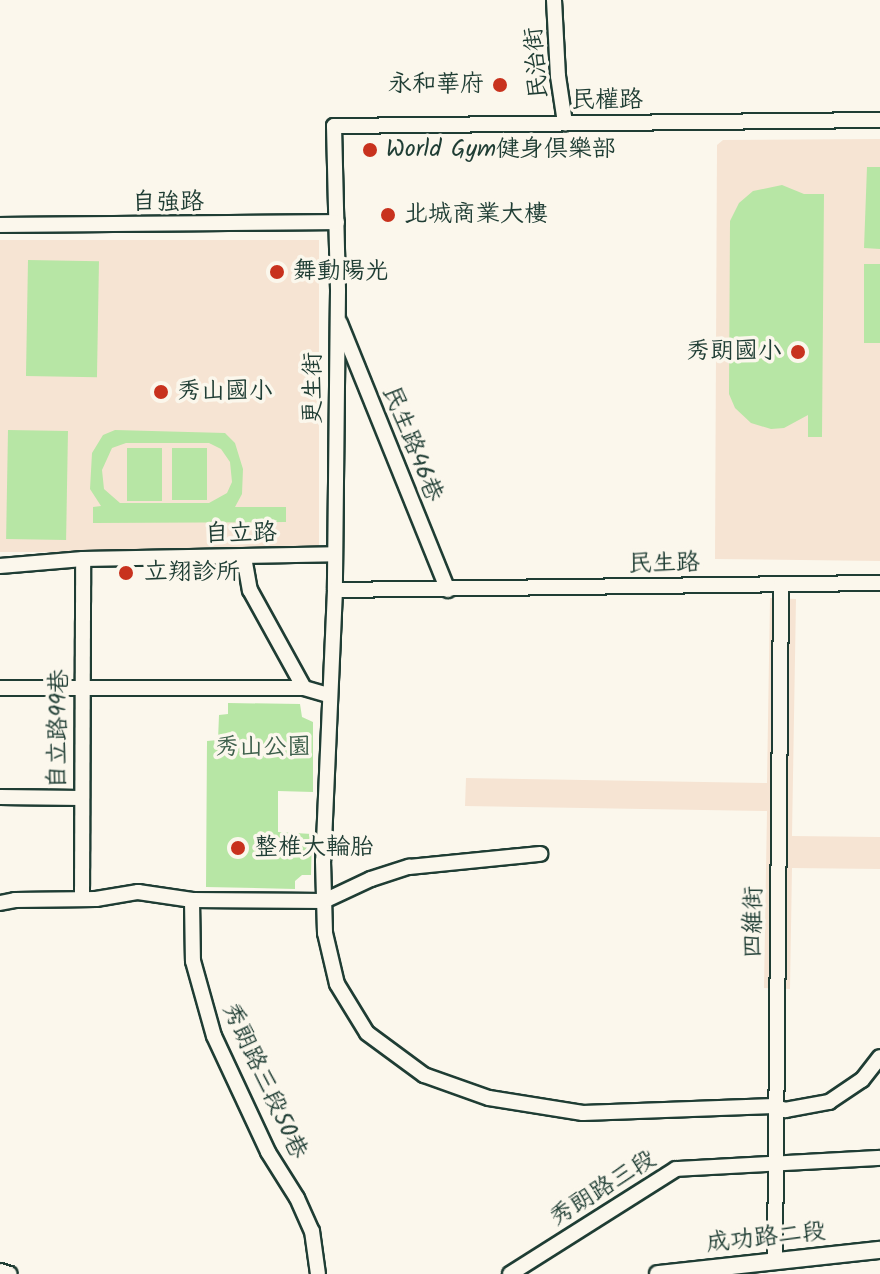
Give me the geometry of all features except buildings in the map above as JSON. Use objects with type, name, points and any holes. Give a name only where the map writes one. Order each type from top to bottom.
[{"type":"street","name":"民治街","points":[[554,0],[558,76],[565,123]]},
{"type":"street","name":"民權路","points":[[334,126],[880,120]]},
{"type":"street","name":"更生街","points":[[334,126],[337,222],[335,554]]},
{"type":"street","name":"自強路","points":[[0,225],[337,222]]},
{"type":"street","name":"民生路46巷","points":[[336,315],[448,590]]},
{"type":"street","name":"自立路","points":[[0,566],[83,559],[335,554]]},
{"type":"street","points":[[335,554],[327,745],[325,933],[341,992],[367,1033],[424,1075],[489,1098],[583,1113],[774,1106],[785,1110],[829,1102],[862,1080],[880,1057]]},
{"type":"street","points":[[244,557],[250,590],[304,688]]},
{"type":"street","name":"自立路99巷","points":[[83,559],[81,798],[89,899]]},
{"type":"street","name":"民生路","points":[[448,590],[880,583]]},
{"type":"street","name":"四維街","points":[[775,1261],[781,585]]},
{"type":"street","points":[[335,590],[448,590]]},
{"type":"street","points":[[0,688],[304,688],[329,695]]},
{"type":"street","points":[[0,797],[81,798]]},
{"type":"street","points":[[0,903],[89,899],[138,892],[192,900],[324,901],[385,874],[444,861],[540,854]]},
{"type":"street","name":"秀朗路三段50巷","points":[[192,900],[193,961],[214,1036],[268,1152],[297,1198],[312,1231],[318,1274]]},
{"type":"street","name":"秀朗路三段","points":[[510,1274],[676,1169],[880,1158]]},
{"type":"street","name":"成功路二段","points":[[658,1274],[880,1250]]},
{"type":"street","points":[[0,1271],[10,1274]]},
{"type":"shaded area","name":"秀朗國小","points":[[880,139],[880,561],[715,559],[717,145],[723,140]]},
{"type":"shaded area","name":"秀山國小","points":[[0,240],[319,240],[319,552],[0,552]]},
{"type":"shaded area","points":[[770,598],[796,599],[792,836],[880,837],[880,869],[792,868],[790,989],[764,988],[767,811],[465,806],[466,778],[767,783]]},
{"type":"green space","points":[[867,167],[880,167],[880,249],[864,248]]},
{"type":"green space","points":[[782,185],[804,194],[824,194],[822,437],[808,437],[808,415],[784,428],[771,429],[751,423],[735,408],[729,394],[730,221],[739,203],[753,191]]},
{"type":"green space","points":[[28,260],[99,261],[97,377],[26,376]]},
{"type":"green space","points":[[864,264],[880,264],[880,343],[864,343]]},
{"type":"green space","points":[[8,430],[68,431],[66,540],[6,539]]},
{"type":"green space","points":[[115,430],[225,433],[235,443],[243,469],[242,494],[235,507],[286,507],[286,522],[93,523],[93,507],[101,506],[90,489],[92,453],[103,435]],"holes":[[[126,443],[209,443],[221,449],[230,462],[232,482],[227,493],[209,503],[120,503],[104,489],[102,470],[112,448]]]},
{"type":"green space","points":[[127,448],[162,448],[162,501],[127,501]]},
{"type":"green space","points":[[172,448],[207,448],[207,500],[172,500]]},
{"type":"green space","name":"秀山公園","points":[[228,703],[300,704],[302,717],[313,722],[313,792],[278,791],[278,832],[312,834],[311,875],[302,875],[295,881],[295,889],[206,887],[207,741],[218,740],[219,715],[228,714]]},
{"type":"place","name":"永和華府","points":[[500,85]]},
{"type":"place","name":"World Gym健身俱樂部","points":[[370,150]]},
{"type":"place","name":"北城商業大樓","points":[[388,215]]},
{"type":"place","name":"舞動陽光","points":[[277,272]]},
{"type":"place","name":"秀朗國小","points":[[798,352]]},
{"type":"place","name":"秀山國小","points":[[161,392]]},
{"type":"place","name":"立翔診所","points":[[126,573]]},
{"type":"place","name":"整椎大輪胎","points":[[238,848]]}]
